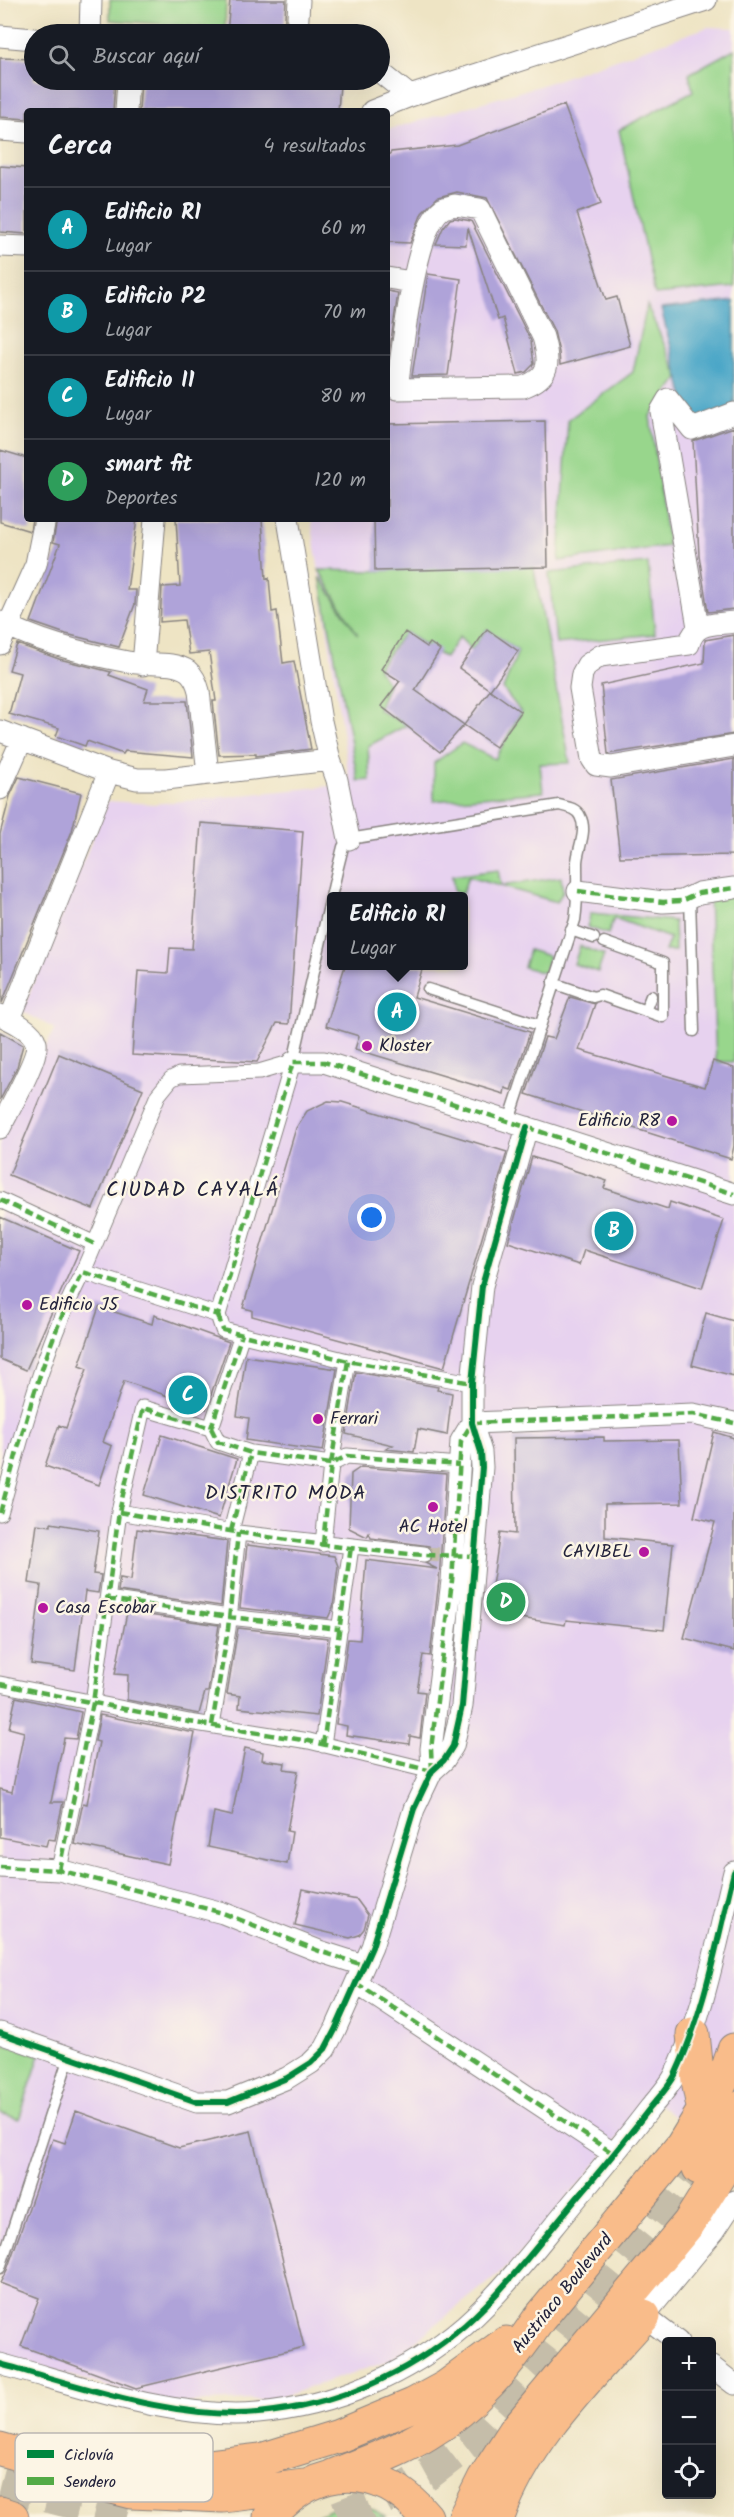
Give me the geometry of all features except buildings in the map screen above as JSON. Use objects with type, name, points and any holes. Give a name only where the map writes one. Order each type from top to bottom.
[{"type":"main road","points":[[691,2179],[709,2154],[719,2110],[698,2081],[693,2034]]},
{"type":"main road","name":"Austriaco Boulevard","points":[[319,2481],[427,2434],[475,2399],[520,2349],[539,2319],[682,2146],[719,2110],[726,2074],[734,2050]]},
{"type":"main road","points":[[465,2517],[484,2479],[515,2432],[559,2376],[689,2223],[734,2151]]},
{"type":"main road","points":[[498,2517],[525,2459],[553,2418],[644,2316]]},
{"type":"main road","points":[[213,2466],[261,2460],[302,2448],[339,2436],[413,2405],[446,2387],[539,2319]]},
{"type":"main road","points":[[0,2449],[15,2453]]},
{"type":"main road","points":[[493,2517],[504,2449]]},
{"type":"main road","points":[[213,2496],[360,2476],[386,2483],[408,2497],[426,2517]]},
{"type":"main road","points":[[270,2517],[285,2500],[319,2481]]},
{"type":"main road","points":[[0,2513],[12,2517]]},
{"type":"street","points":[[90,24],[91,0]]},
{"type":"street","points":[[298,24],[299,0]]},
{"type":"street","points":[[380,108],[410,96],[706,0]]},
{"type":"street","points":[[0,36],[24,38]]},
{"type":"street","points":[[390,80],[410,96]]},
{"type":"street","points":[[126,108],[127,90]]},
{"type":"street","points":[[0,130],[24,132]]},
{"type":"street","points":[[455,205],[480,209],[543,337],[547,353],[546,370],[540,379],[523,387],[392,388],[412,282],[433,219],[442,209],[455,205]]},
{"type":"street","points":[[0,246],[24,248]]},
{"type":"street","points":[[390,278],[412,282]]},
{"type":"street","points":[[698,627],[661,411],[668,399],[692,429],[734,413]]},
{"type":"street","points":[[44,522],[36,564],[3,631],[110,659],[143,665],[176,666],[187,671],[195,679],[199,691],[208,774]]},
{"type":"street","points":[[143,665],[155,522]]},
{"type":"street","points":[[288,522],[321,721],[337,780],[349,839]]},
{"type":"street","points":[[734,622],[698,627],[691,634],[689,644],[600,656],[587,665],[582,674],[580,688],[591,759],[596,765],[611,766],[734,746]]},
{"type":"street","points":[[0,731],[109,772],[137,779],[166,779],[330,760]]},
{"type":"street","points":[[0,789],[22,739]]},
{"type":"street","points":[[0,1128],[37,1052],[34,1038],[5,1017],[109,772]]},
{"type":"street","points":[[578,891],[644,901],[682,901],[712,890],[734,888]]},
{"type":"street","points":[[472,1383],[348,1361],[223,1330],[218,1315],[293,1062],[324,1062],[734,1194]]},
{"type":"street","points":[[456,1555],[482,1467],[481,1452],[472,1423],[472,1383],[482,1286],[518,1124]]},
{"type":"street","points":[[0,1200],[95,1244]]},
{"type":"street","points":[[0,1513],[36,1387],[73,1291],[83,1272],[218,1315]]},
{"type":"street","points":[[242,1334],[211,1428],[218,1442],[251,1453],[331,1464],[347,1456],[459,1465]]},
{"type":"street","points":[[323,1544],[331,1464],[348,1361]]},
{"type":"street","points":[[59,1870],[93,1703],[119,1512],[143,1408],[211,1428]]},
{"type":"street","points":[[472,1423],[693,1414],[734,1423]]},
{"type":"street","points":[[0,2033],[197,2102],[228,2102],[287,2078],[311,2063],[324,2049],[335,2030],[372,1947],[414,1809],[432,1771],[444,1760],[453,1746],[462,1706],[456,1555],[459,1465],[461,1441],[472,1423]]},
{"type":"street","points":[[212,1725],[229,1617],[234,1532],[251,1453]]},
{"type":"street","points":[[119,1512],[234,1532],[424,1554]]},
{"type":"street","points":[[323,1745],[351,1547]]},
{"type":"street","points":[[107,1599],[229,1617],[340,1629]]},
{"type":"street","points":[[0,1684],[323,1745],[432,1771]]},
{"type":"street","points":[[0,1867],[59,1870],[223,1913],[319,1951],[359,1974],[614,2154]]},
{"type":"street","points":[[0,2364],[172,2409],[258,2413],[315,2404],[343,2396],[370,2385],[421,2358],[466,2324],[487,2303],[614,2154],[673,2079],[693,2034],[734,1872]]},
{"type":"street","points":[[671,2337],[644,2316],[715,2230],[734,2201]]},
{"type":"street","points":[[716,2371],[734,2384]]},
{"type":"lane","points":[[332,892],[344,847],[349,839],[559,805],[575,810],[583,828],[577,861],[578,891],[571,930],[539,1025],[518,1124]]},
{"type":"lane","points":[[690,898],[694,1031]]},
{"type":"lane","points":[[83,1272],[158,1095],[171,1079],[179,1075],[260,1072],[293,1062],[327,912]]},
{"type":"lane","points":[[553,983],[593,998],[600,994],[663,1017],[663,963],[571,930]]},
{"type":"lane","points":[[428,989],[539,1025]]},
{"type":"lane","points":[[645,1011],[651,996]]},
{"type":"lane","points":[[0,2268],[69,2057]]},
{"type":"shaded area","points":[[708,27],[734,28],[734,2168],[652,2098],[513,2262],[392,2360],[275,2399],[163,2404],[0,2354],[0,1135],[55,1029],[22,1011],[108,801],[154,804],[350,784],[311,522],[390,522],[390,129],[539,86]]},
{"type":"green space","points":[[110,0],[226,0],[225,24],[161,24],[110,20]]},
{"type":"green space","points":[[734,49],[734,287],[655,295],[619,130],[693,91],[689,74]]},
{"type":"green space","points":[[647,305],[679,378],[650,416],[668,546],[559,561],[568,420],[633,372]]},
{"type":"green space","points":[[648,563],[655,634],[556,644],[549,573]]},
{"type":"green space","points":[[533,564],[570,763],[540,764],[543,792],[434,801],[434,763],[462,743],[495,759],[521,712],[503,689],[518,651],[487,629],[472,650],[459,637],[445,658],[405,632],[378,668],[388,684],[378,710],[407,725],[368,746],[370,780],[358,781],[320,577],[358,635],[319,570],[375,571]]},
{"type":"green space","points":[[498,870],[501,886],[561,877],[563,891],[557,902],[468,877],[463,892],[454,892],[452,876]]},
{"type":"green space","points":[[734,895],[734,1062],[716,1062],[709,897]]},
{"type":"green space","points":[[591,913],[674,921],[675,951],[665,951],[670,938],[614,918],[608,934],[587,927]]},
{"type":"green space","points":[[580,946],[604,955],[598,972],[574,964]]},
{"type":"green space","points":[[529,950],[549,956],[544,973],[524,967]]},
{"type":"green space","points":[[0,2043],[40,2055],[19,2119],[0,2113]]},
{"type":"green space","points":[[352,2506],[369,2508],[387,2517],[315,2517],[334,2508]]},
{"type":"water","points":[[734,301],[734,426],[692,429],[661,309]]},
{"type":"tunnel","points":[[424,1554],[441,1555]]},
{"type":"tunnel","points":[[338,2517],[379,2501],[428,2474],[472,2440],[548,2358],[691,2179]]},
{"type":"tunnel","points":[[0,2484],[15,2488]]},
{"type":"tunnel","points":[[71,2502],[130,2517]]},
{"type":"marked path","points":[[578,891],[663,902],[682,901],[699,893],[734,888]]},
{"type":"marked path","points":[[0,1513],[45,1360],[83,1272],[218,1315],[293,1062],[324,1062],[734,1194]]},
{"type":"marked path","points":[[0,1200],[95,1244]]},
{"type":"marked path","points":[[218,1315],[223,1330],[348,1361],[472,1383]]},
{"type":"marked path","points":[[59,1870],[93,1703],[119,1512],[143,1408],[211,1428],[242,1334]]},
{"type":"marked path","points":[[323,1544],[331,1464],[348,1361]]},
{"type":"marked path","points":[[472,1423],[693,1414],[734,1423]]},
{"type":"marked path","points":[[432,1771],[431,1749],[452,1581],[461,1441],[472,1423]]},
{"type":"marked path","points":[[211,1428],[218,1442],[251,1453],[331,1464],[347,1456],[459,1465]]},
{"type":"marked path","points":[[231,1531],[251,1453]]},
{"type":"marked path","points":[[119,1512],[300,1542],[418,1555],[474,1556]]},
{"type":"marked path","points":[[212,1725],[228,1629],[238,1533]]},
{"type":"marked path","points":[[323,1745],[351,1547]]},
{"type":"marked path","points":[[107,1599],[229,1617],[340,1629]]},
{"type":"marked path","points":[[0,1684],[189,1722],[309,1741],[432,1771]]},
{"type":"marked path","points":[[0,1867],[59,1870],[223,1913],[319,1951],[363,1965]]},
{"type":"marked path","points":[[356,1983],[614,2154],[617,2150]]},
{"type":"cycle path","points":[[0,2033],[197,2102],[228,2102],[287,2078],[311,2063],[325,2049],[372,1947],[414,1809],[432,1771],[444,1760],[453,1746],[462,1706],[482,1467],[481,1452],[472,1423],[472,1383],[482,1286],[527,1127]]},
{"type":"cycle path","points":[[0,2364],[96,2391],[161,2406],[226,2414],[258,2413],[315,2403],[369,2385],[419,2359],[443,2343],[497,2293],[604,2166],[673,2079],[702,2001],[734,1872]]},
{"type":"place","name":"Edificio R1","points":[[397,1012]]},
{"type":"place","name":"Kloster","points":[[367,1046]]},
{"type":"place","name":"Edificio R8","points":[[672,1121]]},
{"type":"place","name":"Edificio P2","points":[[614,1231]]},
{"type":"place","name":"Edificio J5","points":[[27,1305]]},
{"type":"place","name":"Edificio I1","points":[[188,1395]]},
{"type":"place","name":"Ferrari","points":[[318,1419]]},
{"type":"place","name":"AC Hotel","points":[[433,1507]]},
{"type":"place","name":"CAYIBEL","points":[[644,1552]]},
{"type":"place","name":"smart fit","points":[[506,1602]]},
{"type":"place","name":"Casa Escobar","points":[[43,1608]]},
{"type":"district","name":"CIUDAD CAYALÁ","points":[[193,1190]]},
{"type":"district","name":"DISTRITO MODA","points":[[286,1494]]}]
